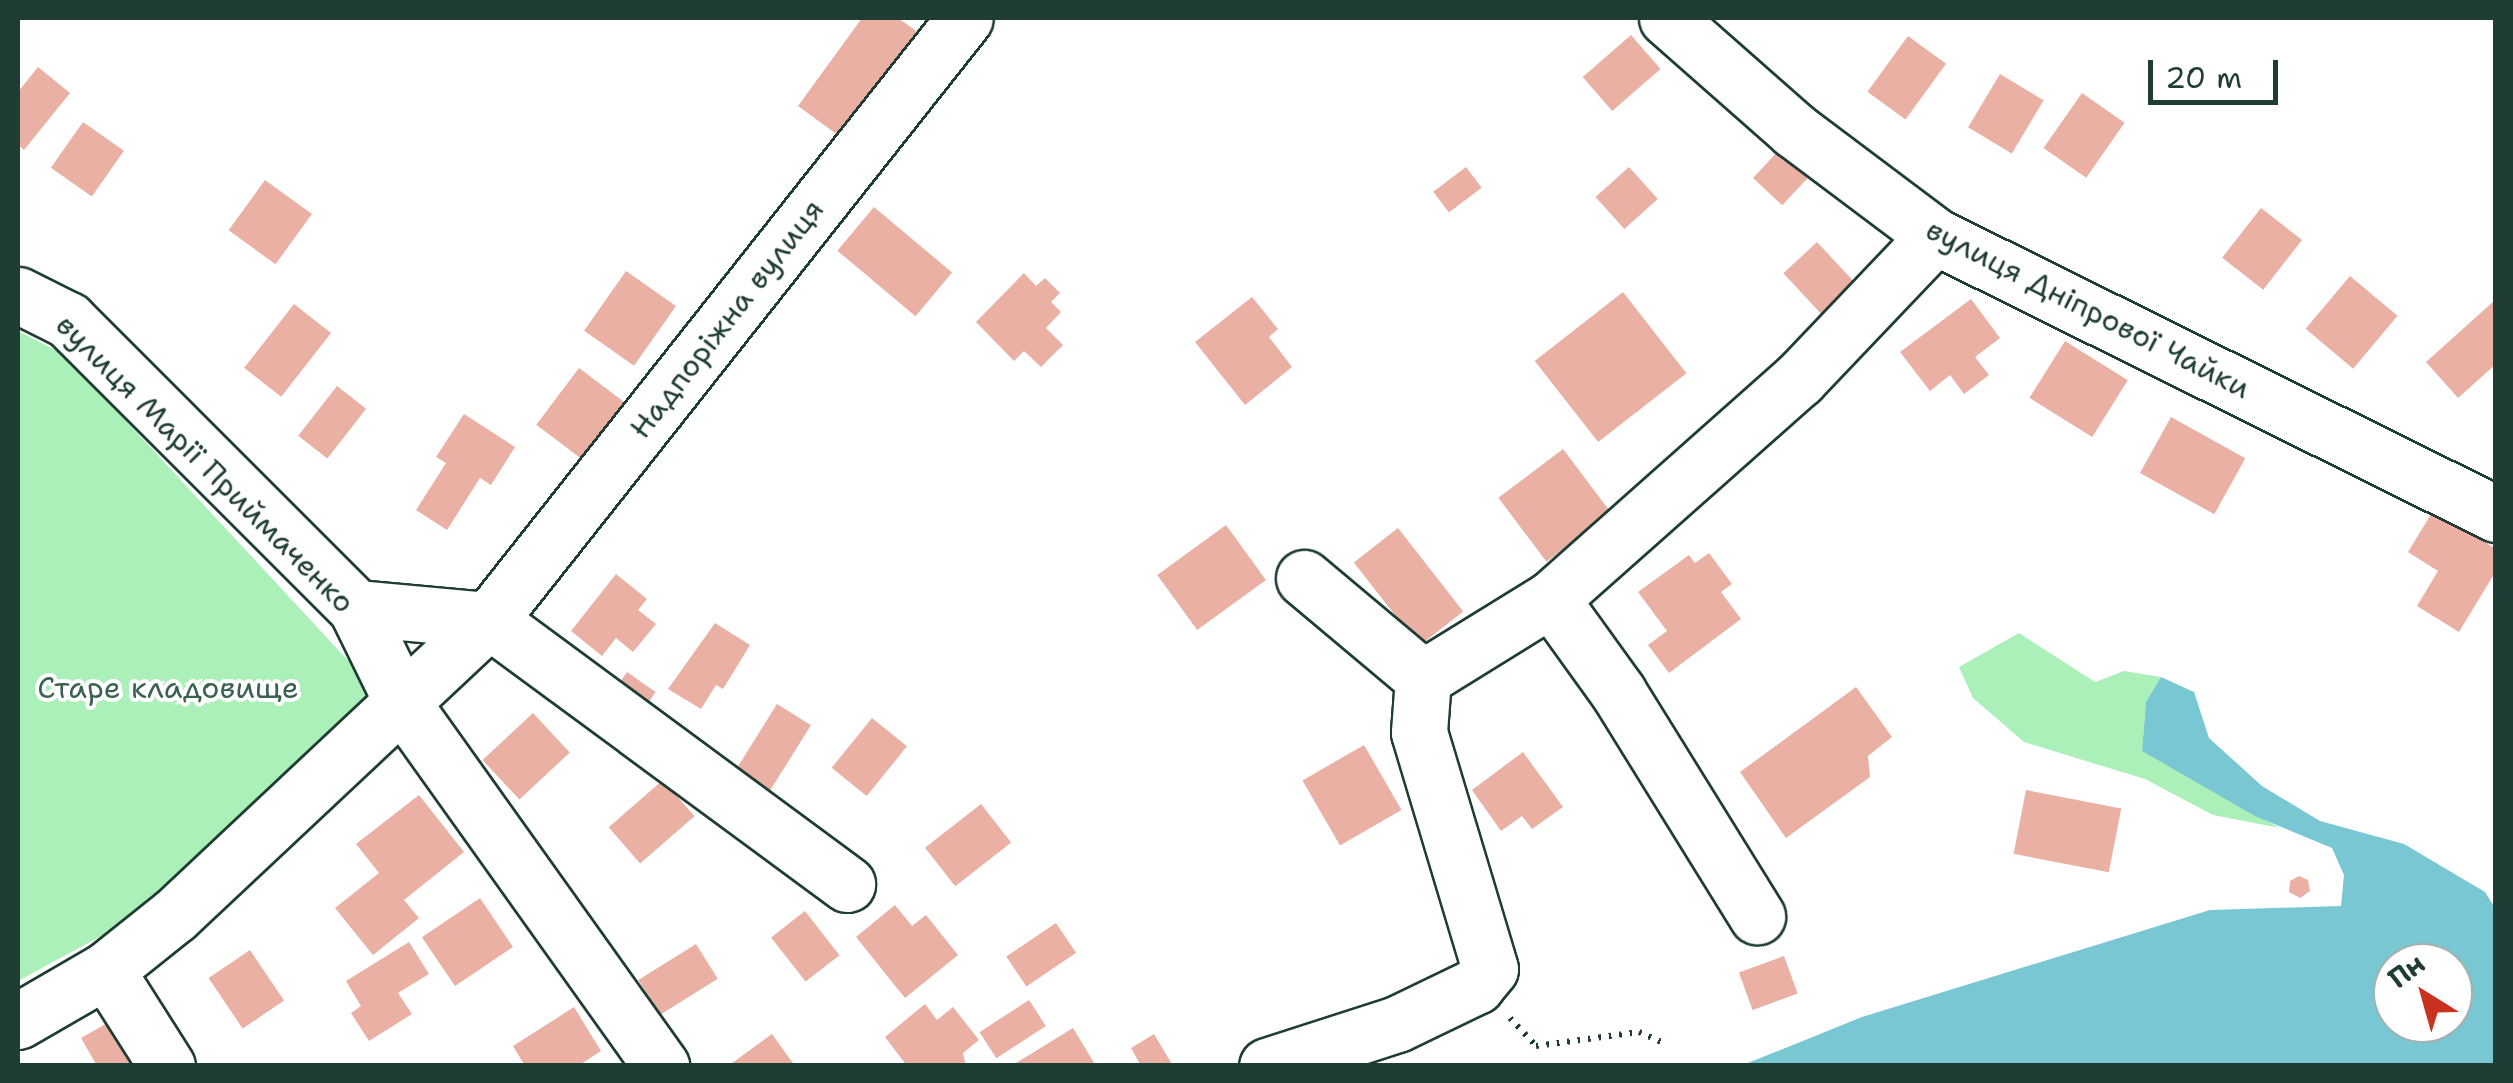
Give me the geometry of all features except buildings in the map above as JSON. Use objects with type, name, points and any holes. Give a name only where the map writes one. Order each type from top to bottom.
[{"type":"street","name":"Надпоріжна вулиця","points":[[18,1021],[106,970],[174,915],[490,620],[965,18]]},
{"type":"street","name":"вулиця Дніпрової Чайки","points":[[1667,18],[1794,130],[1936,236],[2496,514]]},
{"type":"street","points":[[1423,678],[1550,599],[1799,379],[1936,236]]},
{"type":"street","name":"вулиця Марії Приймаченко","points":[[18,295],[68,320],[356,608],[403,704]]},
{"type":"street","points":[[1304,578],[1423,678]]},
{"type":"street","points":[[1550,599],[1618,692],[1756,916]]},
{"type":"street","points":[[356,608],[490,620],[846,884]]},
{"type":"street","points":[[1267,1066],[1397,1024],[1476,986],[1488,972],[1488,944],[1418,732],[1423,678]]},
{"type":"street","points":[[403,704],[661,1066]]},
{"type":"street","points":[[106,970],[167,1066]]},
{"type":"path","points":[[1488,972],[1512,1021],[1536,1046],[1639,1032],[1666,1044]]},
{"type":"green space","name":"Старе кладовище","points":[[18,331],[65,355],[378,693],[171,898],[18,981]]},
{"type":"green space","points":[[2019,633],[2095,682],[2124,671],[2161,677],[2146,702],[2142,751],[2280,828],[2213,815],[2145,779],[2024,742],[1973,698],[1959,667]]},
{"type":"water","points":[[2161,677],[2194,692],[2209,738],[2262,786],[2320,821],[2404,844],[2485,892],[2495,908],[2495,1065],[1743,1065],[1862,1017],[2210,910],[2341,906],[2344,875],[2332,848],[2255,816],[2142,751],[2146,702]]}]
